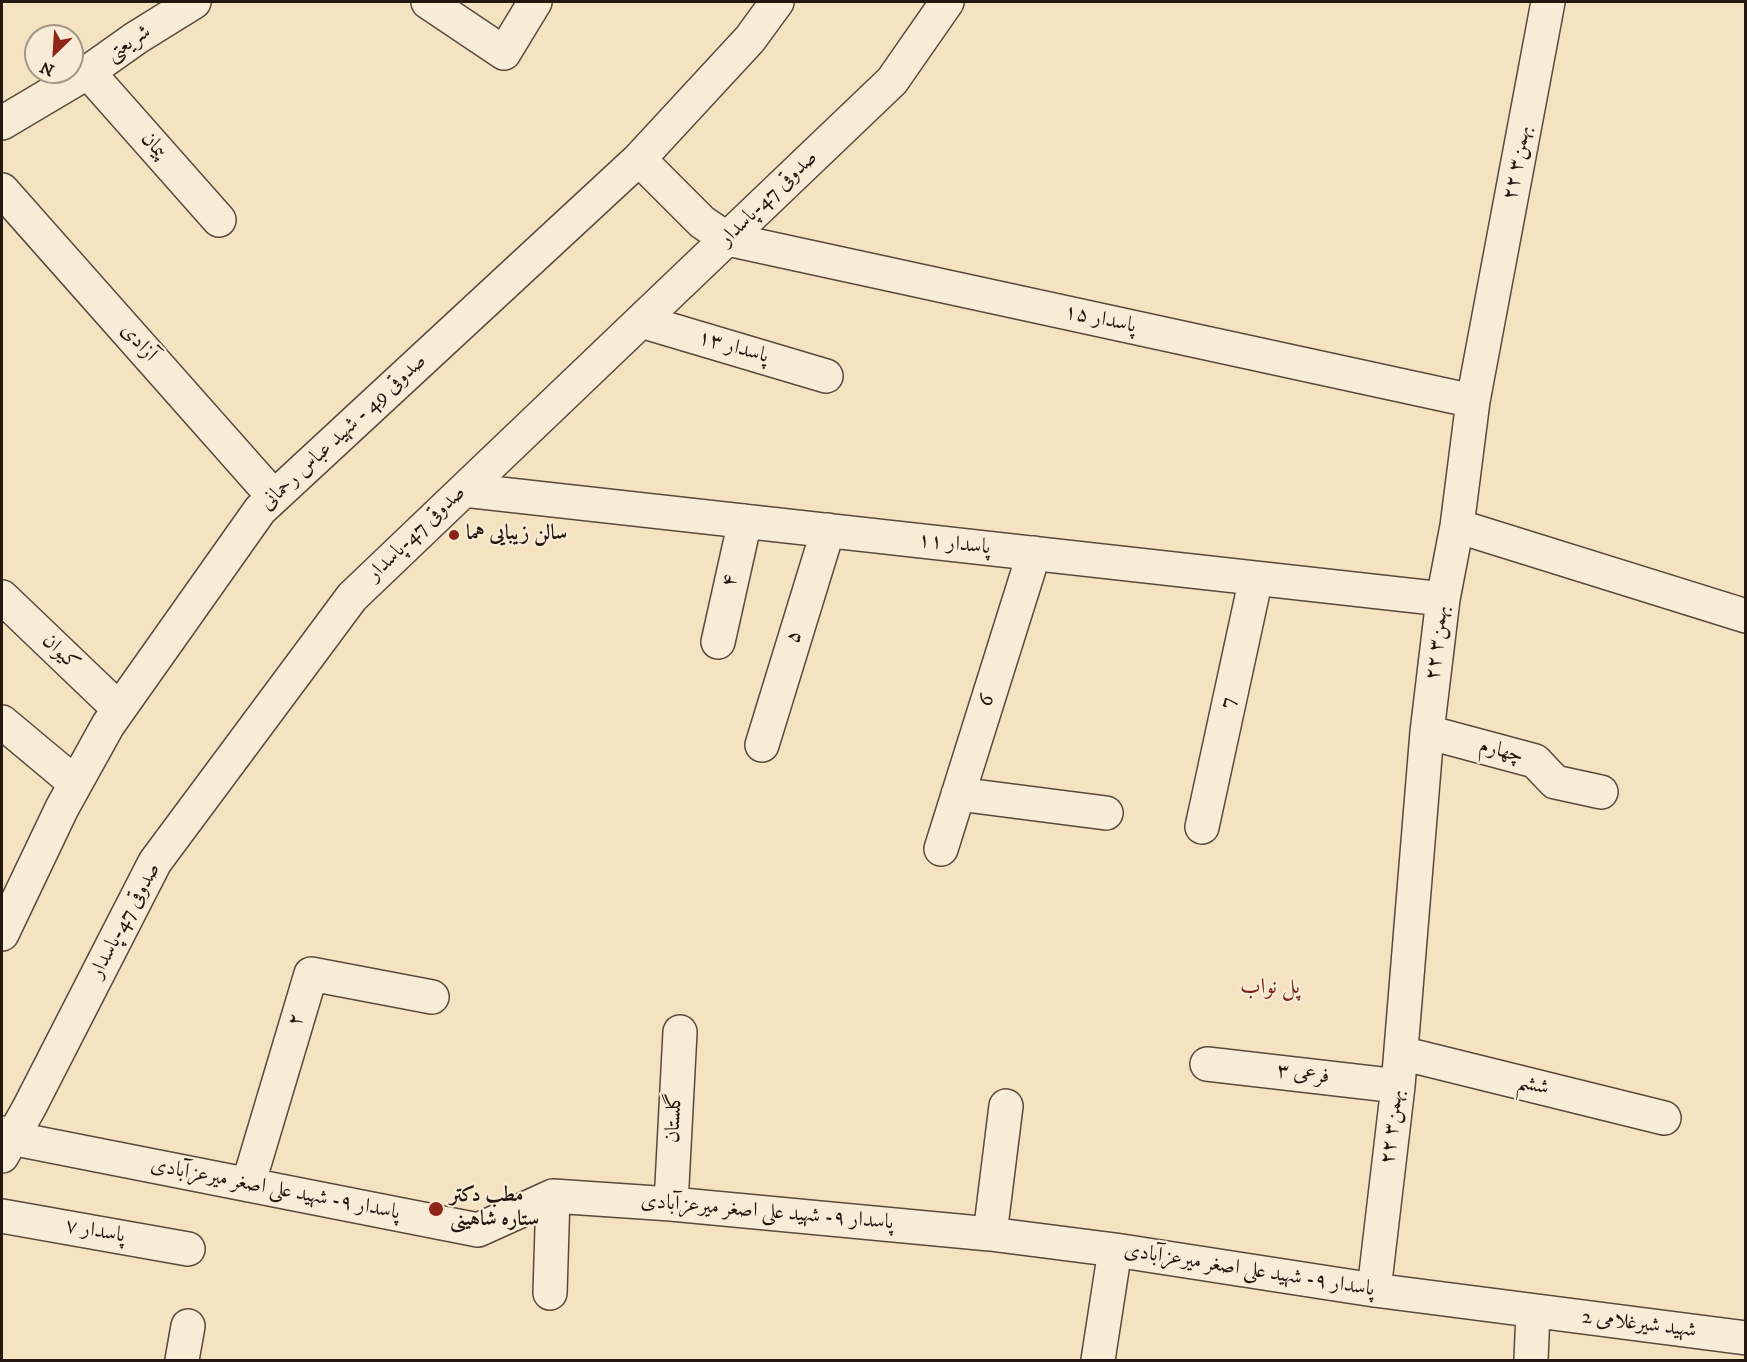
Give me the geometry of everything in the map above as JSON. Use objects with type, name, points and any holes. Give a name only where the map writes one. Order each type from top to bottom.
[{"type":"street","name":"شریعتی","points":[[2,123],[88,72],[135,38],[194,2]]},
{"type":"street","points":[[428,2],[504,53],[535,2]]},
{"type":"street","name":"صدوقی 49 - شهید عباس رحمانی","points":[[2,934],[62,808],[108,725],[260,510],[647,167],[777,2]]},
{"type":"street","name":"صدوقی 47-پاسدار","points":[[5,1143],[29,1108],[155,862],[352,597],[640,321],[715,231],[891,81],[947,2]]},
{"type":"street","name":"۲۲ بهمن۳","points":[[1374,1290],[1398,1086],[1427,732],[1443,599],[1457,526],[1473,401],[1541,3]]},
{"type":"street","name":"پیمان","points":[[88,72],[219,220]]},
{"type":"street","points":[[647,167],[715,231]]},
{"type":"street","name":"آزادی","points":[[2,190],[274,497]]},
{"type":"street","name":"پاسدار ۱۵","points":[[715,231],[1473,401]]},
{"type":"street","name":"پاسدار ۱۳","points":[[640,321],[826,375]]},
{"type":"street","name":"پاسدار ۱۱","points":[[464,490],[1443,599]]},
{"type":"street","name":"۴","points":[[718,642],[745,521]]},
{"type":"street","points":[[1457,526],[1746,616]]},
{"type":"street","name":"۵","points":[[762,745],[828,530]]},
{"type":"street","name":"6","points":[[941,849],[1034,554]]},
{"type":"street","name":"7","points":[[1202,828],[1256,578]]},
{"type":"street","name":"کیوان","points":[[2,597],[119,709]]},
{"type":"street","points":[[2,722],[75,783]]},
{"type":"street","name":"چهارم","points":[[1427,732],[1535,761],[1555,782],[1602,792]]},
{"type":"street","points":[[958,794],[1106,813]]},
{"type":"street","name":"۲","points":[[248,1185],[311,974],[432,997]]},
{"type":"street","name":"گلستان","points":[[671,1204],[680,1032]]},
{"type":"street","name":"ششم","points":[[1401,1053],[1664,1118]]},
{"type":"street","name":"فرعی ۳","points":[[1207,1064],[1398,1086]]},
{"type":"street","points":[[990,1234],[1006,1106]]},
{"type":"street","name":"پاسدار ۹- شهید علی اصغر میرعزآبادی","points":[[5,1143],[248,1185],[478,1230],[553,1196],[671,1204],[990,1234],[1533,1311]]},
{"type":"street","points":[[550,1293],[553,1196]]},
{"type":"street","name":"پاسدار ۷","points":[[2,1216],[188,1248]]},
{"type":"street","points":[[1098,1360],[1115,1250]]},
{"type":"street","points":[[1531,1360],[1533,1311]]},
{"type":"street","name":"شهید شیرغلامی 2","points":[[1533,1311],[1746,1338]]},
{"type":"street","points":[[182,1360],[188,1326]]},
{"type":"place","name":"سالن زیبایی هما","points":[[454,535]]},
{"type":"place","name":"مطب دکتر ستاره شاهینی","points":[[436,1209]]},
{"type":"district","name":"پل نواب","points":[[1270,988]]}]
